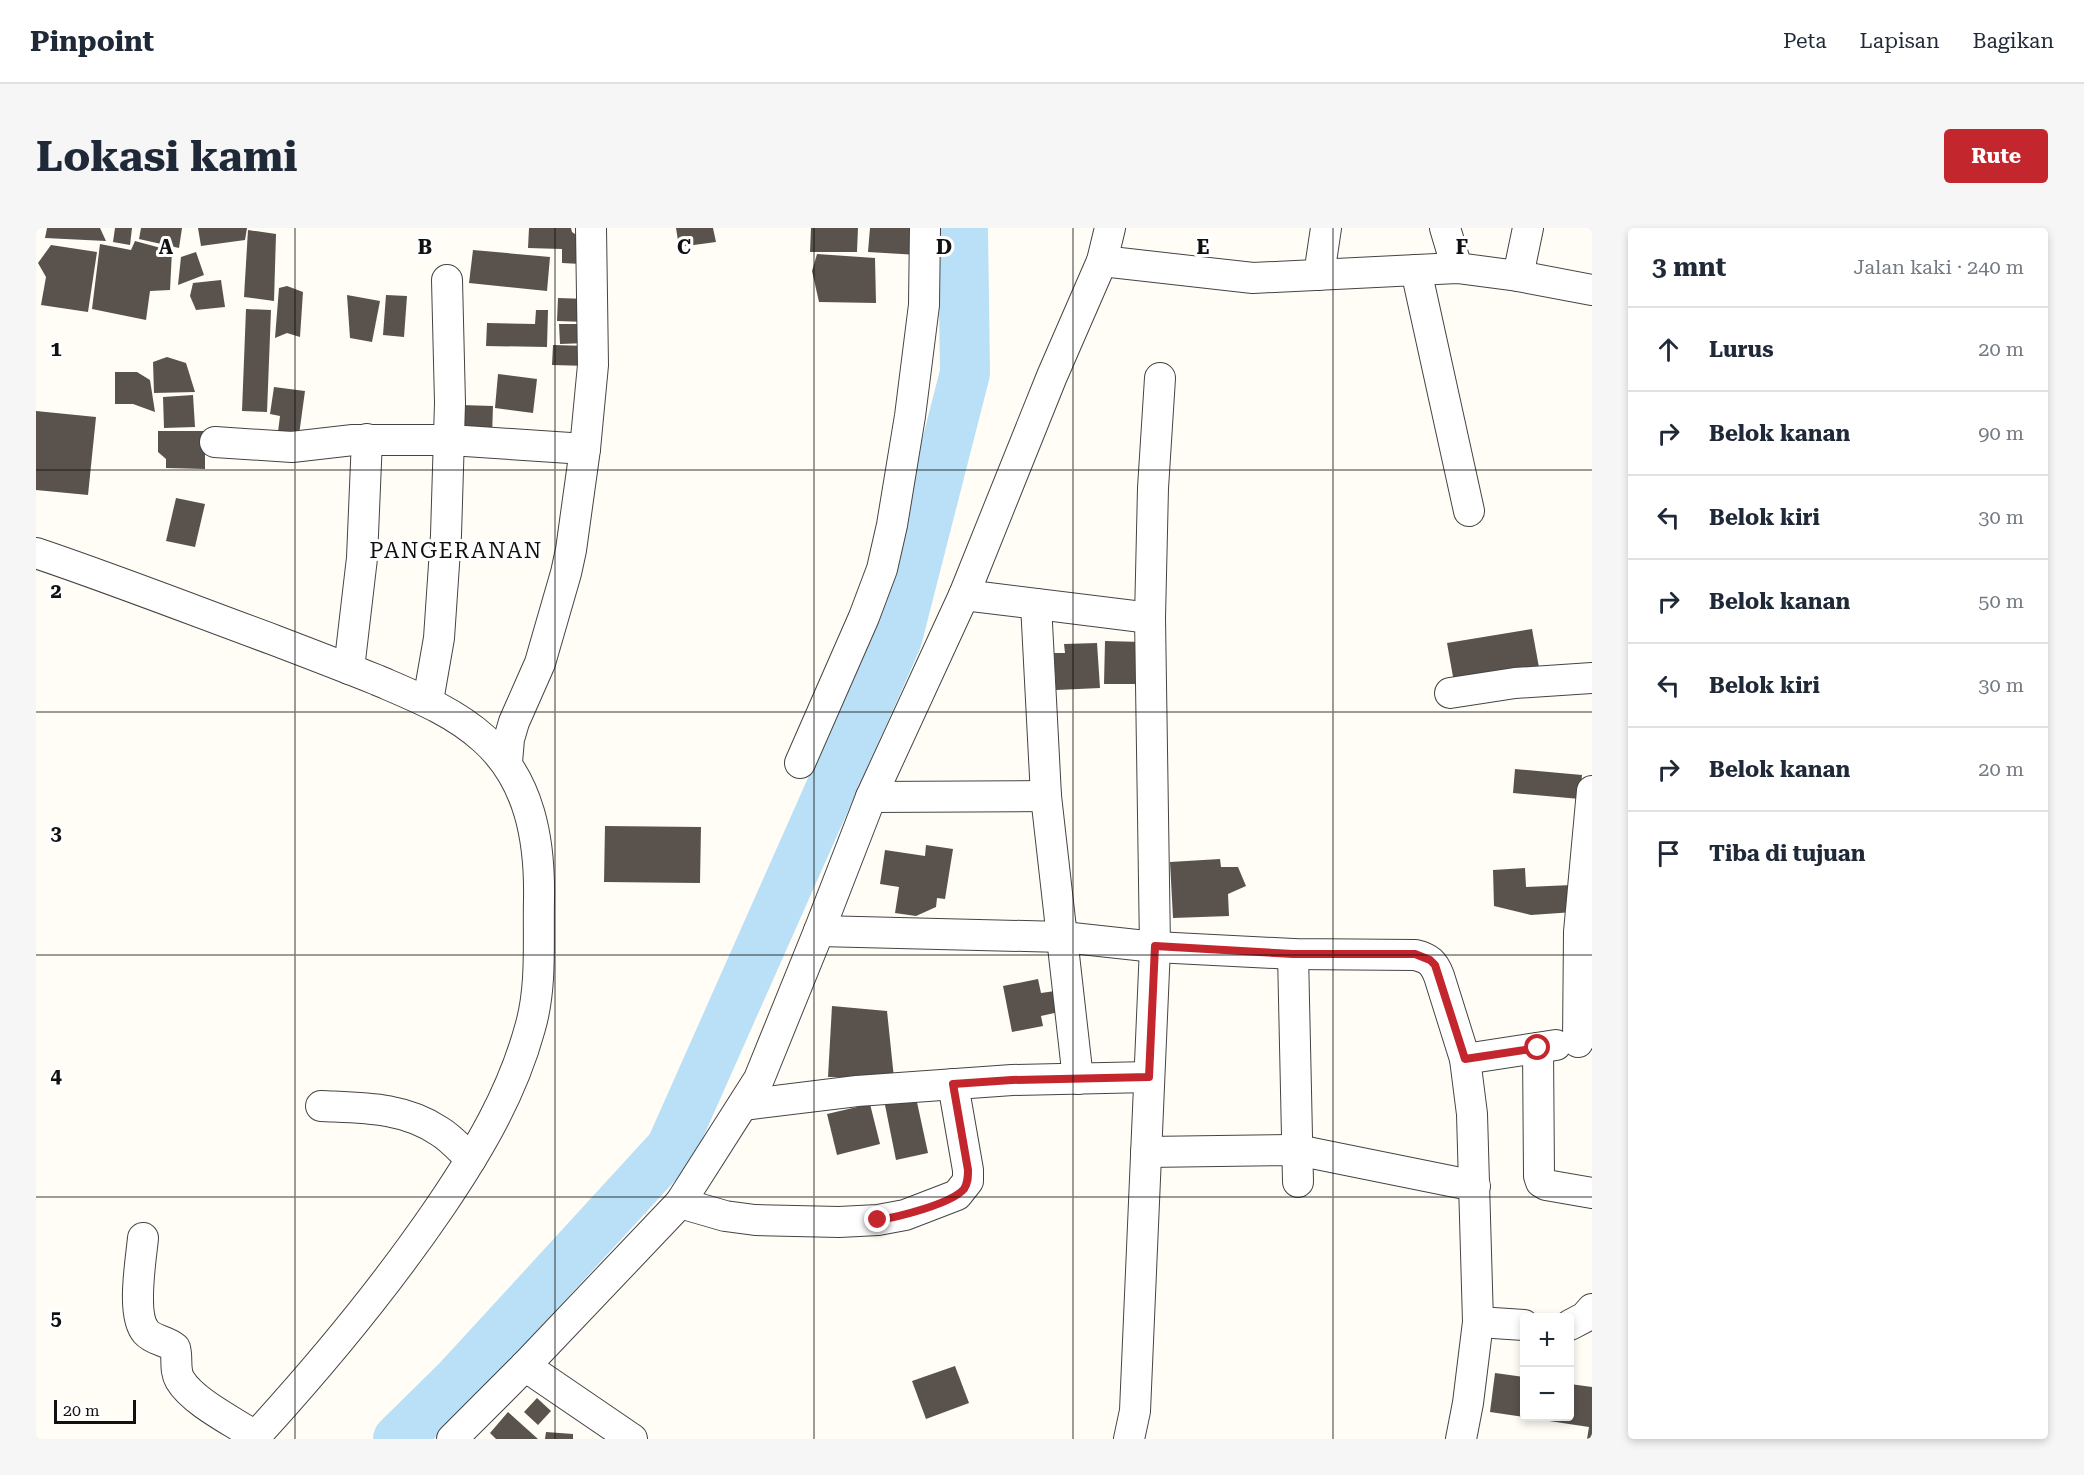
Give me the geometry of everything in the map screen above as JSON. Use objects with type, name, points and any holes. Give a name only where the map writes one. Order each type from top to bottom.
[{"type":"street","points":[[507,762],[509,739],[514,722],[540,663],[566,573],[585,449],[592,365],[591,228]]},
{"type":"street","points":[[800,763],[864,617],[882,569],[892,525],[910,416],[924,305],[926,228]]},
{"type":"street","points":[[452,1439],[680,1203],[759,1079],[871,797],[964,595],[1052,376],[1102,261],[1110,228]]},
{"type":"street","points":[[1319,275],[1326,228]]},
{"type":"street","points":[[1445,228],[1457,268]]},
{"type":"street","points":[[1518,276],[1528,228]]},
{"type":"street","points":[[1102,261],[1253,278],[1457,268],[1518,276],[1592,290]]},
{"type":"street","points":[[1416,270],[1469,511]]},
{"type":"street","points":[[428,701],[440,626],[450,440],[447,280]]},
{"type":"street","points":[[1130,1439],[1135,1411],[1155,946],[1150,618],[1153,488],[1160,378]]},
{"type":"street","points":[[215,442],[292,447],[368,439],[450,440],[585,449]]},
{"type":"street","points":[[349,669],[362,558],[368,439]]},
{"type":"street","points":[[36,553],[349,669],[428,701],[462,722],[484,739],[507,762],[525,796],[534,826],[540,868],[538,985],[531,1025],[518,1068],[497,1114],[471,1159],[410,1250],[324,1360],[254,1438],[187,1388],[177,1373],[175,1348],[169,1343],[152,1337],[144,1330],[138,1305],[143,1238]]},
{"type":"street","points":[[964,595],[1150,618]]},
{"type":"street","points":[[1036,604],[1046,796],[1078,1079]]},
{"type":"street","points":[[1450,693],[1515,683],[1592,678]]},
{"type":"street","points":[[871,797],[1046,796]]},
{"type":"street","points":[[1465,1059],[1585,1043],[1579,932],[1591,805]]},
{"type":"street","points":[[819,931],[1063,937],[1155,946],[1293,954],[1415,954],[1430,960],[1435,965],[1439,976],[1465,1059],[1472,1114],[1478,1322],[1461,1439]]},
{"type":"street","points":[[1293,954],[1298,1182]]},
{"type":"street","points":[[1538,1048],[1539,1176],[1546,1185],[1592,1193]]},
{"type":"street","points":[[743,1106],[857,1091],[953,1084],[1012,1080],[1149,1077]]},
{"type":"street","points":[[680,1203],[725,1216],[754,1220],[839,1222],[878,1220],[905,1215],[957,1195],[968,1181],[968,1170],[953,1084]]},
{"type":"street","points":[[321,1106],[381,1109],[411,1116],[442,1132],[471,1159]]},
{"type":"street","points":[[1146,1152],[1297,1150],[1475,1186]]},
{"type":"street","points":[[1574,1322],[1585,1317],[1592,1309]]},
{"type":"street","points":[[1478,1322],[1520,1325]]},
{"type":"street","points":[[525,1366],[632,1439]]},
{"type":"building","points":[[47,228],[100,228],[106,241],[45,238]]},
{"type":"building","points":[[115,228],[132,228],[130,245],[113,242]]},
{"type":"building","points":[[141,228],[182,228],[179,248],[139,239]]},
{"type":"building","points":[[198,228],[247,228],[245,240],[201,246]]},
{"type":"building","points":[[529,228],[571,228],[572,232],[581,238],[581,264],[562,263],[562,249],[528,248]]},
{"type":"building","points":[[676,228],[713,228],[716,242],[679,247]]},
{"type":"building","points":[[811,228],[858,228],[857,252],[810,252]]},
{"type":"building","points":[[870,228],[920,228],[918,255],[868,252]]},
{"type":"building","points":[[248,230],[276,234],[274,301],[244,297]]},
{"type":"building","points":[[135,241],[172,251],[170,290],[150,291],[146,320],[92,309],[100,244],[131,250]]},
{"type":"building","points":[[51,245],[97,252],[88,312],[41,305],[46,277],[38,263]]},
{"type":"building","points":[[473,250],[550,257],[547,291],[469,283]]},
{"type":"building","points":[[196,252],[204,275],[178,285],[181,257]]},
{"type":"building","points":[[817,254],[875,258],[876,303],[819,302],[812,271]]},
{"type":"building","points":[[221,280],[225,307],[196,310],[190,296],[193,283]]},
{"type":"building","points":[[287,286],[303,292],[300,337],[287,333],[275,338],[279,288]]},
{"type":"building","points":[[347,295],[380,301],[372,342],[350,338]]},
{"type":"building","points":[[386,295],[407,296],[404,337],[383,335]]},
{"type":"building","points":[[558,298],[588,299],[587,322],[557,321]]},
{"type":"building","points":[[246,309],[271,310],[267,412],[242,411]]},
{"type":"building","points":[[536,310],[548,310],[547,347],[486,346],[487,323],[535,324]]},
{"type":"building","points":[[559,324],[587,324],[587,343],[560,344]]},
{"type":"building","points":[[553,345],[588,346],[588,366],[552,365]]},
{"type":"building","points":[[167,357],[186,363],[195,392],[154,393],[153,362]]},
{"type":"building","points":[[115,372],[137,372],[150,380],[155,412],[133,404],[115,404]]},
{"type":"building","points":[[498,374],[537,379],[533,413],[495,408]]},
{"type":"building","points":[[274,387],[305,391],[299,435],[278,432],[280,416],[270,414]]},
{"type":"building","points":[[193,395],[195,427],[164,428],[163,397]]},
{"type":"building","points":[[461,405],[493,406],[492,437],[460,436]]},
{"type":"building","points":[[36,411],[96,417],[88,495],[36,490]]},
{"type":"building","points":[[158,431],[205,431],[205,469],[166,468],[166,459],[158,452]]},
{"type":"building","points":[[176,498],[205,504],[195,547],[166,541]]},
{"type":"building","points":[[1532,629],[1540,673],[1455,688],[1447,643]]},
{"type":"building","points":[[1105,641],[1143,642],[1142,684],[1104,684]]},
{"type":"building","points":[[1097,643],[1100,688],[1056,690],[1054,653],[1065,653],[1064,644]]},
{"type":"building","points":[[1515,769],[1582,775],[1580,799],[1513,793]]},
{"type":"building","points":[[605,826],[701,827],[700,883],[604,882]]},
{"type":"building","points":[[926,845],[953,849],[945,899],[937,898],[936,907],[916,916],[895,913],[899,887],[880,884],[885,850],[925,856]]},
{"type":"building","points":[[1220,859],[1221,867],[1238,867],[1246,886],[1228,894],[1229,916],[1173,918],[1170,862]]},
{"type":"building","points":[[1525,868],[1526,887],[1572,885],[1574,912],[1531,915],[1494,906],[1493,870]]},
{"type":"building","points":[[1038,979],[1041,993],[1055,991],[1059,1012],[1041,1016],[1043,1026],[1012,1032],[1003,986]]},
{"type":"building","points":[[832,1006],[887,1011],[894,1078],[828,1077]]},
{"type":"building","points":[[915,1093],[928,1153],[896,1160],[884,1100]]},
{"type":"building","points":[[870,1104],[880,1144],[837,1155],[827,1114]]},
{"type":"building","points":[[955,1366],[969,1403],[926,1419],[912,1381]]},
{"type":"building","points":[[1495,1373],[1520,1376],[1520,1416],[1490,1412]]},
{"type":"building","points":[[1574,1385],[1592,1387],[1592,1439],[1587,1439],[1589,1427],[1549,1421],[1574,1421]]},
{"type":"building","points":[[537,1398],[551,1411],[538,1425],[524,1412]]},
{"type":"building","points":[[508,1412],[538,1439],[496,1439],[490,1433]]},
{"type":"building","points":[[546,1432],[573,1434],[573,1439],[545,1439]]},
{"type":"waterway","points":[[398,1439],[459,1379],[671,1148],[897,639],[965,373],[963,228]]},
{"type":"district","name":"PANGERANAN","points":[[456,550]]},
{"type":"route","points":[[878,1220],[905,1215],[957,1195],[968,1181],[953,1084],[1012,1080],[1149,1077],[1155,946],[1293,954],[1415,954],[1430,960],[1435,965],[1465,1059],[1538,1048]]}]
